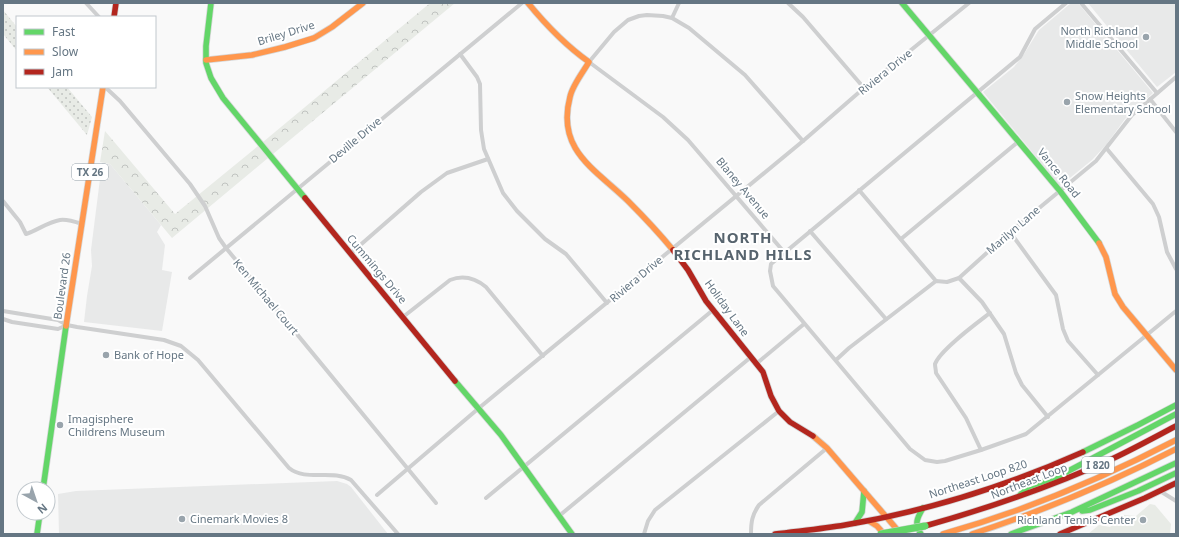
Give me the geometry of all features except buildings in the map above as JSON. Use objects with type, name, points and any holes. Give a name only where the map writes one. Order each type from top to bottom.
[{"type":"main road","points":[[114,16],[116,3]]},
{"type":"main road","name":"Cummings Drive","points":[[211,3],[206,60],[208,71],[223,98],[296,189],[512,449],[523,467],[572,534]]},
{"type":"main road","name":"Briley Drive","points":[[206,60],[252,55],[314,38],[332,27],[363,3]]},
{"type":"main road","name":"Blaney Avenue","points":[[528,3],[556,35],[589,62]]},
{"type":"main road","name":"Vance Road","points":[[902,3],[1060,191],[1098,241],[1106,257],[1115,294],[1123,307],[1176,370]]},
{"type":"main road","name":"Holiday Lane","points":[[589,62],[570,95],[567,128],[574,147],[583,160],[628,201],[672,249],[688,270],[700,292],[713,310],[763,372],[771,396],[779,411],[790,422],[807,432],[827,448],[901,534]]},
{"type":"main road","name":"Boulevard 26","points":[[44,481],[104,88]]},
{"type":"main road","name":"Northeast Loop 820","points":[[775,534],[855,524],[980,493],[1027,476],[1090,449],[1176,405]]},
{"type":"main road","points":[[1017,498],[1028,487],[1059,476],[1176,414]]},
{"type":"main road","name":"Northeast Loop","points":[[883,534],[925,526],[982,510],[1017,498],[1106,462],[1176,426]]},
{"type":"main road","points":[[944,534],[996,519],[1079,487],[1130,464],[1176,440]]},
{"type":"main road","points":[[972,534],[1038,512],[1083,494],[1176,449]]},
{"type":"main road","points":[[1011,534],[1072,512],[1176,462]]},
{"type":"main road","points":[[1072,512],[1090,510],[1138,491],[1176,473]]},
{"type":"main road","points":[[1060,534],[1176,483]]},
{"type":"main road","points":[[855,524],[864,511],[864,491]]},
{"type":"main road","points":[[921,534],[916,528],[915,524],[923,508]]},
{"type":"main road","points":[[37,534],[39,521]]},
{"type":"main road","points":[[869,521],[877,526],[883,534]]},
{"type":"street","points":[[86,3],[98,16]]},
{"type":"street","name":"Deville Drive","points":[[190,278],[522,3]]},
{"type":"street","points":[[672,18],[679,3]]},
{"type":"street","points":[[788,3],[803,17],[864,88]]},
{"type":"street","name":"Riviera Drive","points":[[377,495],[479,408],[803,141],[864,88],[969,3]]},
{"type":"street","points":[[1066,3],[1035,29],[1020,57],[771,264],[770,271],[773,286],[912,450],[925,460],[937,462],[960,457],[1026,434],[1176,311]]},
{"type":"street","points":[[1081,3],[1157,93]]},
{"type":"street","points":[[589,62],[614,32],[628,20],[647,14],[672,18],[689,28],[745,75],[803,141]]},
{"type":"street","points":[[460,54],[477,77],[480,84],[481,130],[484,149],[503,193],[517,211],[545,239],[566,254],[607,303]]},
{"type":"street","name":"Blaney Avenue","points":[[589,62],[664,117],[696,148],[735,196],[784,252]]},
{"type":"street","name":"Marilyn Lane","points":[[959,278],[1010,232],[1096,161],[1107,149],[1132,115],[1176,77]]},
{"type":"street","name":"Ken Michael Court","points":[[105,88],[120,101],[190,184],[205,206],[219,238],[226,248],[436,503]]},
{"type":"street","points":[[1150,99],[1176,132]]},
{"type":"street","points":[[901,239],[1019,142]]},
{"type":"street","points":[[1107,149],[1153,204],[1159,217],[1167,252],[1176,269]]},
{"type":"street","points":[[350,254],[421,192],[447,173],[454,169],[488,159]]},
{"type":"street","points":[[859,190],[936,280],[947,282],[959,278],[978,298],[990,313],[1006,339],[1016,373],[1022,385],[1048,417]]},
{"type":"street","points":[[3,201],[20,222],[26,234],[60,220],[82,224]]},
{"type":"street","points":[[810,231],[886,319]]},
{"type":"street","points":[[1010,232],[1056,294],[1063,329],[1068,341],[1098,375]]},
{"type":"street","points":[[403,317],[450,280],[466,277],[475,280],[486,287],[543,356]]},
{"type":"street","points":[[836,360],[936,280]]},
{"type":"street","points":[[486,498],[713,310]]},
{"type":"street","points":[[3,311],[58,320],[67,325],[164,340],[181,346],[198,360],[289,468],[300,474],[336,474],[351,480],[398,534]]},
{"type":"street","points":[[981,450],[966,418],[936,373],[935,364],[946,350],[990,313]]},
{"type":"street","points":[[3,319],[12,322],[58,329],[67,325]]},
{"type":"street","points":[[756,364],[804,324]]},
{"type":"street","points":[[559,516],[751,357]]},
{"type":"street","points":[[644,534],[648,521],[655,510],[779,411]]},
{"type":"street","points":[[751,534],[751,519],[754,511],[759,505],[827,448]]},
{"type":"street","points":[[1160,491],[1176,501]]},
{"type":"shaded area","name":"Snow Heights Elementary School","points":[[1071,3],[1078,3],[1153,93],[1125,119],[1106,145],[1092,160],[1060,186],[983,92],[1014,67],[1039,30]]},
{"type":"shaded area","name":"North Richland Middle School","points":[[1088,3],[1176,3],[1176,72],[1157,87]]},
{"type":"shaded area","points":[[102,163],[110,164],[161,225],[157,232],[165,245],[162,270],[172,272],[162,331],[84,322],[92,266],[91,250]]},
{"type":"shaded area","points":[[337,481],[351,487],[388,534],[59,534],[58,494],[76,491]]},
{"type":"green space","points":[[430,3],[455,3],[273,154],[263,142]]},
{"type":"green space","points":[[3,10],[16,26],[16,50],[3,34]]},
{"type":"green space","points":[[48,88],[68,88],[92,117],[87,135]]},
{"type":"green space","points":[[105,131],[175,214],[258,146],[268,158],[172,238],[110,164],[100,162]]},
{"type":"green space","name":"Richland Tennis Center","points":[[1150,504],[1155,505],[1171,524],[1170,534],[1088,534],[1099,525],[1110,527],[1124,515],[1136,516]]},
{"type":"traffic: fast","points":[[211,3],[206,46],[206,63],[211,78],[223,98],[305,198]]},
{"type":"traffic: fast","points":[[902,3],[1060,191],[1099,243]]},
{"type":"traffic: fast","points":[[44,481],[66,326]]},
{"type":"traffic: fast","points":[[455,381],[501,435],[572,534]]},
{"type":"traffic: fast","points":[[1083,452],[1176,405]]},
{"type":"traffic: fast","points":[[1020,495],[1028,487],[1059,476],[1176,414]]},
{"type":"traffic: fast","points":[[1011,534],[1072,512],[1176,463]]},
{"type":"traffic: fast","points":[[1082,511],[1090,510],[1138,491],[1176,473]]},
{"type":"traffic: fast","points":[[855,523],[862,512],[864,491]]},
{"type":"traffic: fast","points":[[921,534],[917,521],[923,508]]},
{"type":"traffic: fast","points":[[37,534],[39,521]]},
{"type":"traffic: fast","points":[[881,534],[925,526]]},
{"type":"traffic: slow","points":[[206,60],[252,55],[314,38],[332,27],[363,3]]},
{"type":"traffic: slow","points":[[528,3],[556,34],[589,62],[575,84],[570,97],[567,115],[573,145],[591,168],[628,201],[673,250]]},
{"type":"traffic: slow","points":[[66,326],[103,88]]},
{"type":"traffic: slow","points":[[1099,243],[1106,257],[1115,294],[1123,307],[1176,370]]},
{"type":"traffic: slow","points":[[813,436],[827,448],[901,534]]},
{"type":"traffic: slow","points":[[943,534],[1003,515],[1062,493],[1119,468],[1176,440]]},
{"type":"traffic: slow","points":[[972,534],[1025,516],[1076,496],[1176,449]]},
{"type":"traffic: slow","points":[[869,521],[877,526],[884,534]]},
{"type":"traffic: jam","points":[[114,16],[116,3]]},
{"type":"traffic: jam","points":[[305,198],[455,381]]},
{"type":"traffic: jam","points":[[673,250],[688,270],[706,301],[763,372],[771,396],[779,411],[790,422],[813,436]]},
{"type":"traffic: jam","points":[[925,526],[997,504],[1068,478],[1114,458],[1176,426]]},
{"type":"traffic: jam","points":[[775,534],[845,525],[936,505],[1025,476],[1083,452]]},
{"type":"traffic: jam","points":[[1060,534],[1145,498],[1176,483]]},
{"type":"place","name":"North Richland Middle School","points":[[1146,37]]},
{"type":"place","name":"Snow Heights Elementary School","points":[[1067,102]]},
{"type":"place","name":"Bank of Hope","points":[[106,355]]},
{"type":"place","name":"Imagisphere Childrens Museum","points":[[60,425]]},
{"type":"place","name":"Cinemark Movies 8","points":[[182,519]]},
{"type":"place","name":"Richland Tennis Center","points":[[1143,520]]},
{"type":"district","name":"NORTH RICHLAND HILLS","points":[[743,246]]}]
